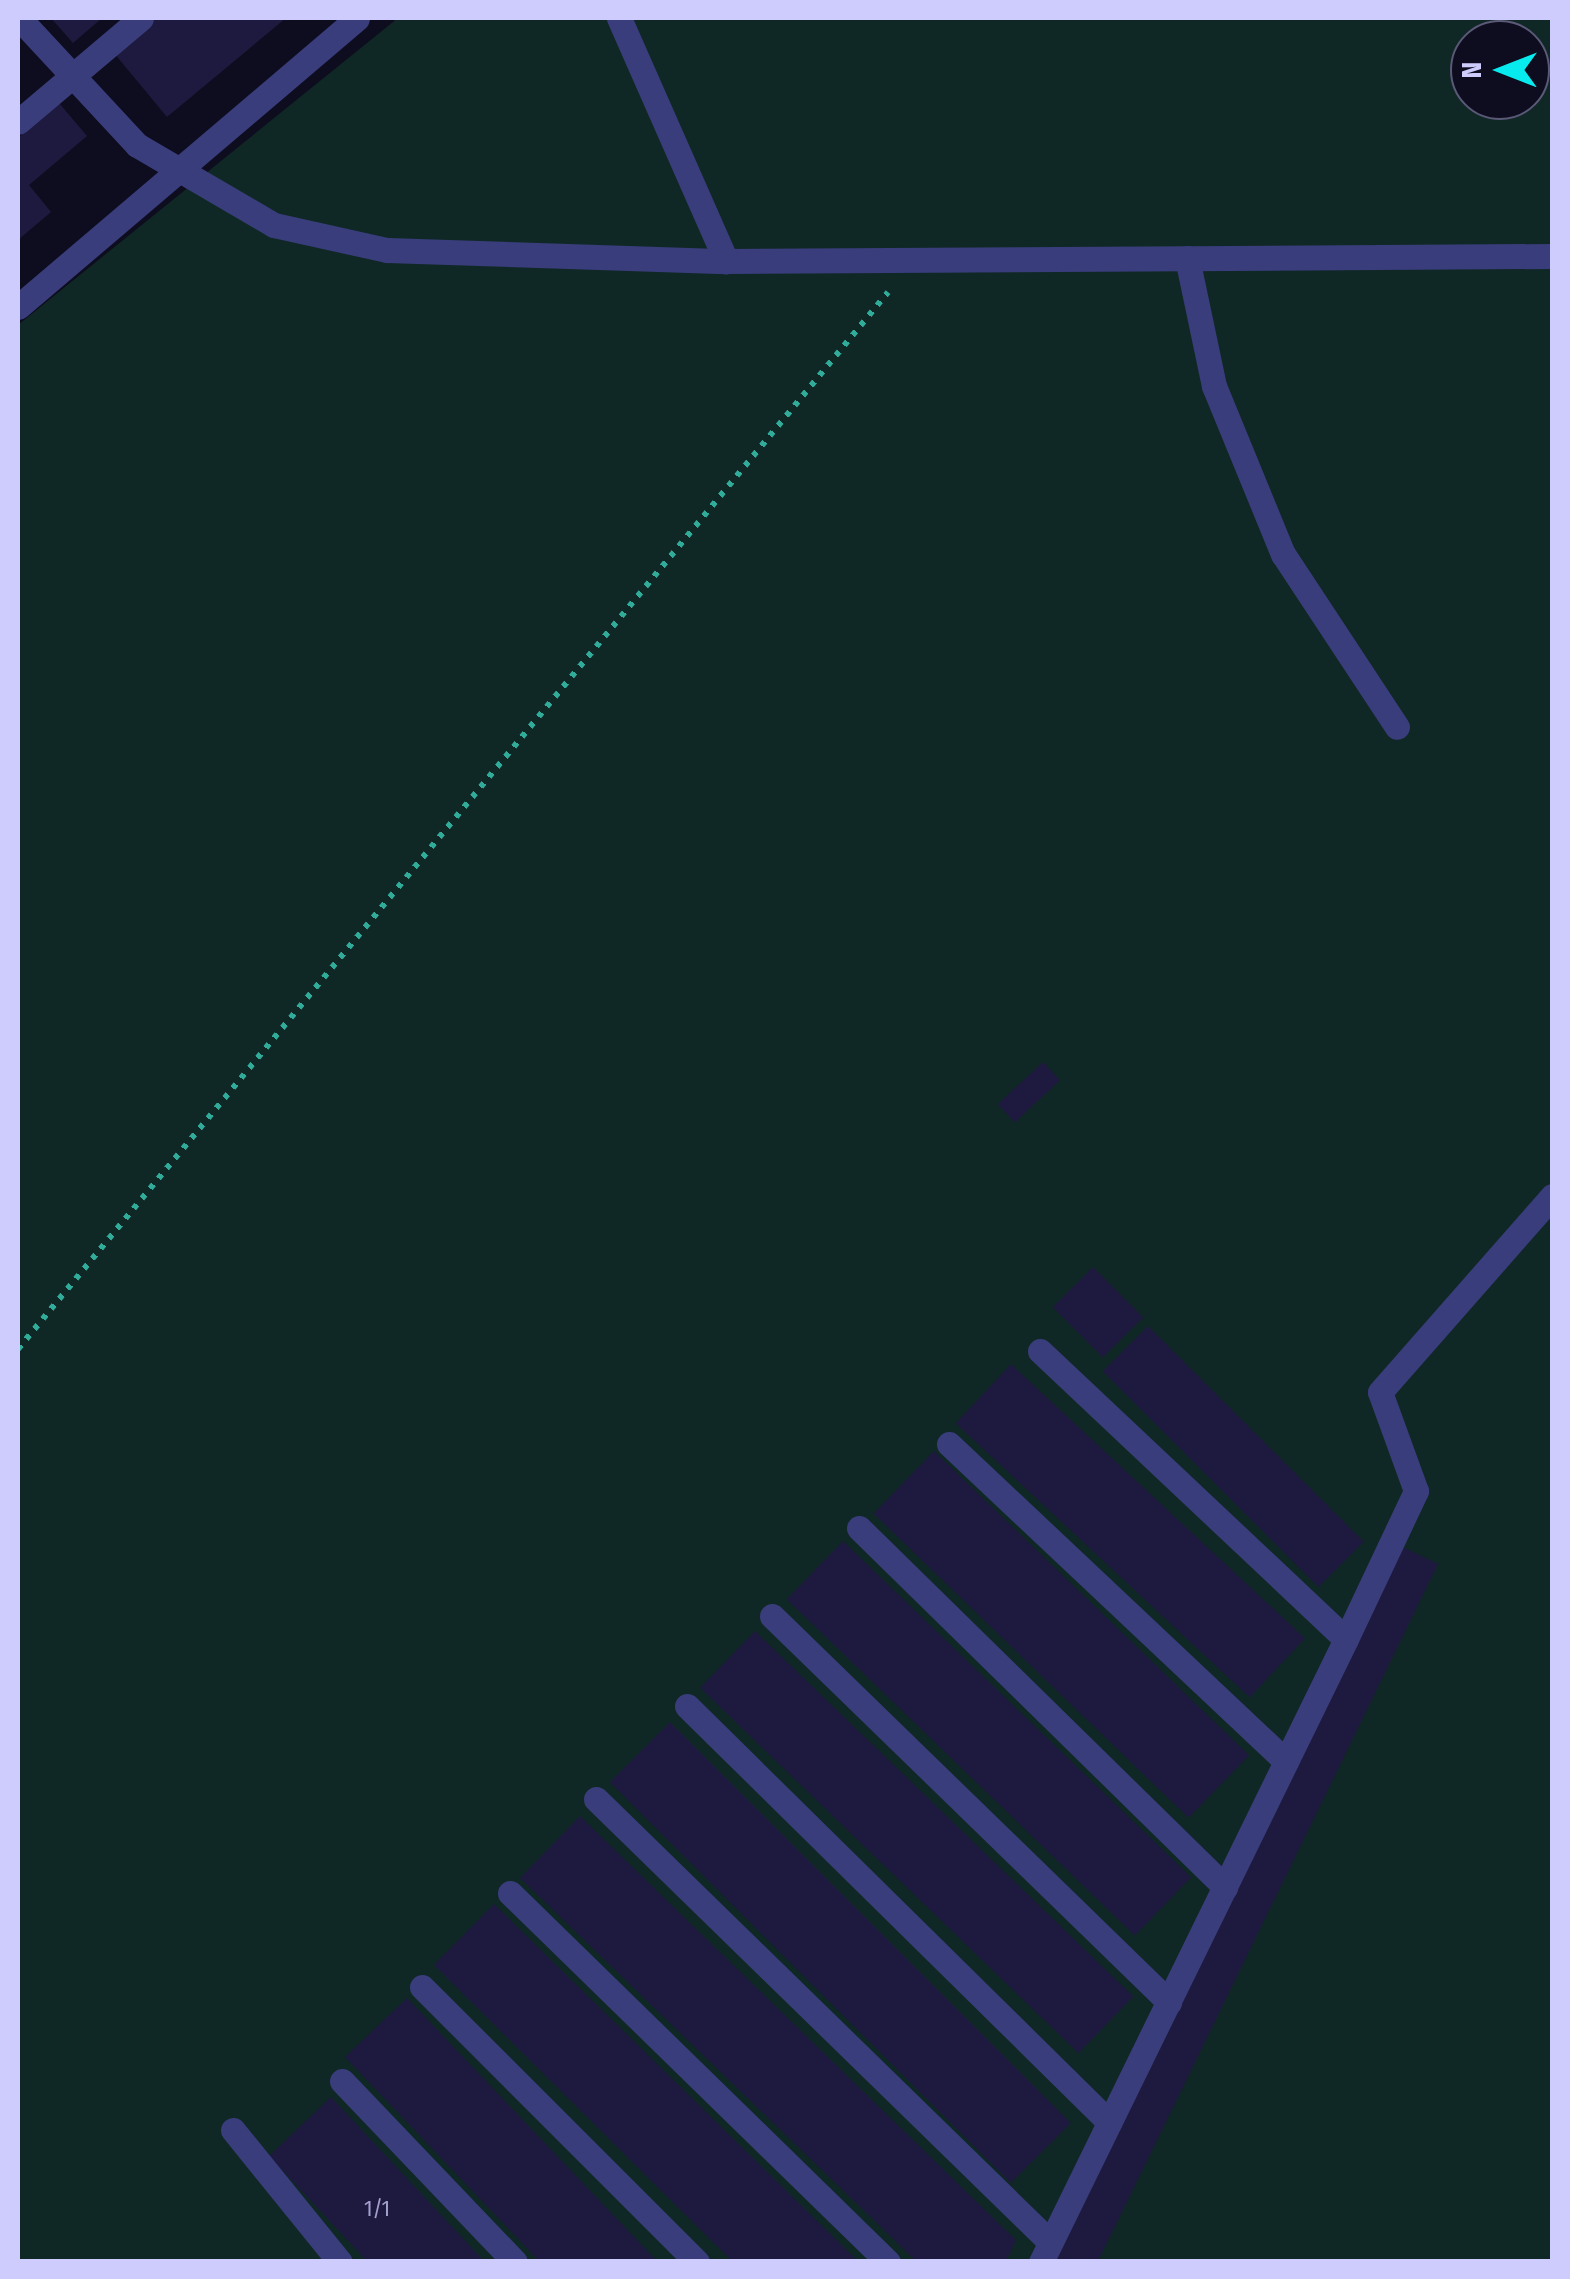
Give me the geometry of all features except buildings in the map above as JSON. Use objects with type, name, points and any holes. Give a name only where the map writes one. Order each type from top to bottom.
[{"type":"lane","points":[[18,18],[136,145],[178,165],[274,224],[387,250],[726,261],[1552,256]]},
{"type":"lane","points":[[18,122],[140,18]]},
{"type":"lane","points":[[18,308],[178,165],[357,18]]},
{"type":"lane","points":[[620,18],[726,261]]},
{"type":"lane","points":[[1187,258],[1214,386],[1283,554],[1397,727]]},
{"type":"lane","points":[[596,1799],[1046,2252],[1416,1491],[1380,1392],[1552,1196]]},
{"type":"lane","points":[[1040,1352],[1346,1639]]},
{"type":"lane","points":[[949,1444],[1286,1762]]},
{"type":"lane","points":[[859,1528],[1225,1886]]},
{"type":"lane","points":[[772,1616],[1169,2002]]},
{"type":"lane","points":[[687,1706],[1110,2122]]},
{"type":"lane","points":[[510,1893],[888,2262]]},
{"type":"lane","points":[[422,1987],[697,2262]]},
{"type":"lane","points":[[342,2081],[515,2262]]},
{"type":"lane","points":[[233,2130],[340,2262]]},
{"type":"path","points":[[18,1349],[914,260]]},
{"type":"green space","points":[[398,18],[1552,18],[1552,2261],[18,2261],[18,325]]}]
